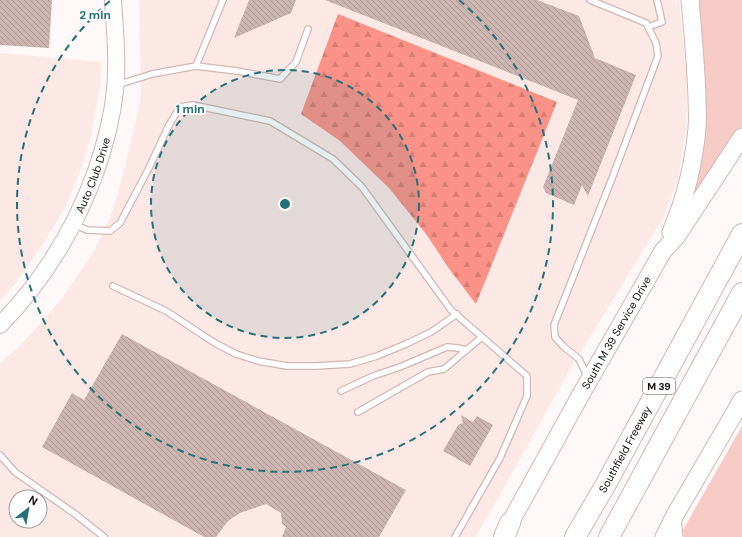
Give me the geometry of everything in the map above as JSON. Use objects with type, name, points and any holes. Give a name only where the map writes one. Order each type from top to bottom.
[{"type":"highway","name":"Southfield Freeway","points":[[575,537],[606,484],[742,234]]},
{"type":"highway","name":"M 39","points":[[609,537],[742,293]]},
{"type":"main road","points":[[663,251],[676,220],[687,186],[693,161],[697,127],[696,80],[690,0]]},
{"type":"main road","name":"South M 39 Service Drive","points":[[505,532],[589,379],[663,251],[676,237],[742,137]]},
{"type":"main road","points":[[664,537],[675,515],[742,400]]},
{"type":"street","name":"Auto Club Drive","points":[[0,325],[22,302],[53,259],[73,224],[89,189],[103,152],[112,116],[115,86],[116,46],[113,0]]},
{"type":"street","points":[[675,515],[677,537]]},
{"type":"lane","points":[[196,66],[223,0]]},
{"type":"lane","points":[[589,379],[579,358],[564,347],[555,336],[554,325],[611,182],[658,56],[656,43],[646,23],[590,0]]},
{"type":"lane","points":[[648,28],[662,22],[657,0]]},
{"type":"lane","points":[[115,86],[152,74],[196,66],[237,71],[280,79],[296,62],[308,29]]},
{"type":"lane","points":[[73,224],[87,230],[110,231],[120,223],[180,107],[193,105],[270,121],[333,159],[362,187],[451,310],[527,376],[527,396],[500,458],[455,537]]},
{"type":"lane","points":[[113,286],[166,311],[215,343],[236,354],[258,361],[287,366],[350,364],[377,356],[431,332],[456,314]]},
{"type":"lane","points":[[358,412],[428,372],[444,369],[482,337]]},
{"type":"lane","points":[[341,391],[374,376],[447,348],[466,350]]},
{"type":"lane","points":[[0,455],[15,472],[75,514],[104,537]]},
{"type":"shaded area","points":[[139,0],[679,0],[687,78],[686,130],[678,179],[662,220],[572,366],[476,537],[0,537],[0,363],[22,344],[59,302],[92,255],[112,213],[126,163],[141,98]]},
{"type":"shaded area","points":[[697,0],[742,0],[742,127],[704,189],[683,212],[701,162],[706,127]]},
{"type":"shaded area","points":[[0,53],[101,62],[100,87],[91,135],[82,166],[64,210],[37,253],[14,285],[0,300]]},
{"type":"shaded area","points":[[742,426],[742,537],[684,537],[683,530]]},
{"type":"green space","points":[[338,14],[557,102],[476,304],[450,270],[426,234],[389,188],[340,141],[301,114]]},
{"type":"building","points":[[0,0],[52,0],[49,48],[0,45]]},
{"type":"building","points":[[249,0],[296,0],[291,13],[234,38]]},
{"type":"building","points":[[325,0],[537,0],[579,16],[595,58],[636,75],[588,196],[582,185],[574,205],[546,193],[543,187],[578,100]]},
{"type":"building","points":[[122,334],[406,490],[379,537],[282,537],[286,527],[282,524],[281,513],[266,504],[240,513],[228,521],[216,537],[204,537],[42,447],[72,393],[84,400]]},
{"type":"building","points":[[461,415],[473,422],[477,416],[493,425],[470,466],[443,451],[458,425],[463,423]]}]
